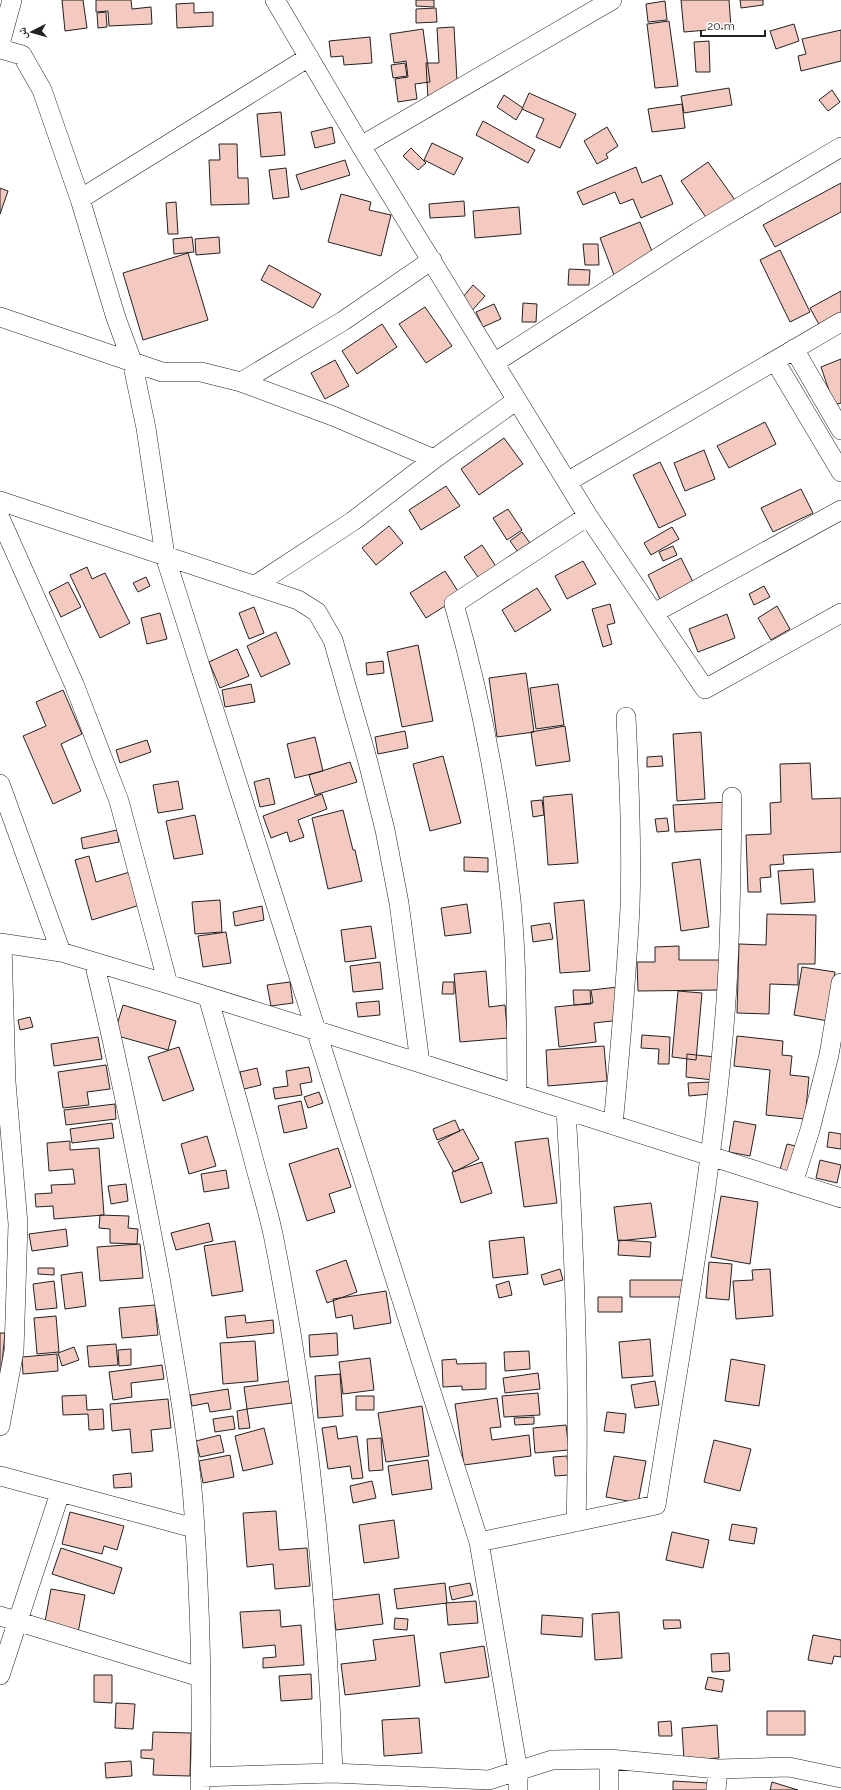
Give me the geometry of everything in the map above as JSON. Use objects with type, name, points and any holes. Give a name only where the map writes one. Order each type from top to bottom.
[{"type":"street","points":[[0,44],[12,0]]},
{"type":"street","points":[[275,0],[362,146],[588,516],[705,689],[841,613]]},
{"type":"street","points":[[362,146],[612,0]]},
{"type":"street","points":[[0,49],[22,55],[42,90],[80,200],[116,318],[132,361],[146,428],[165,556],[480,1542],[518,1771],[518,1790]]},
{"type":"street","points":[[80,200],[309,57]]},
{"type":"street","points":[[494,362],[698,232],[841,147]]},
{"type":"street","points":[[241,382],[343,321],[432,260]]},
{"type":"street","points":[[0,317],[162,372],[201,372],[241,382],[333,416],[434,459]]},
{"type":"street","points":[[567,482],[841,322]]},
{"type":"street","points":[[794,349],[841,430]]},
{"type":"street","points":[[775,361],[841,472]]},
{"type":"street","points":[[254,586],[353,521],[434,459],[517,400]]},
{"type":"street","points":[[0,501],[298,600],[317,612],[333,640],[386,830],[399,902],[420,1063]]},
{"type":"street","points":[[654,614],[841,510]]},
{"type":"street","points":[[517,1094],[516,972],[509,883],[494,784],[468,653],[454,604],[588,516]]},
{"type":"street","points":[[0,518],[74,684],[119,801],[168,984]]},
{"type":"street","points":[[613,1125],[623,1019],[630,906],[630,811],[626,717]]},
{"type":"street","points":[[0,784],[61,952]]},
{"type":"street","points":[[480,1542],[656,1504],[710,1156],[726,1002],[731,903],[732,797]]},
{"type":"street","points":[[0,1426],[14,1351],[18,1224],[6,1082],[1,944],[61,952],[168,984],[841,1198]]},
{"type":"street","points":[[94,962],[120,1074],[170,1338],[186,1442],[194,1528],[200,1677],[200,1783],[333,1773],[489,1785],[518,1771],[552,1760],[609,1759],[718,1769],[789,1767],[841,1778]]},
{"type":"street","points":[[793,1183],[810,1130],[829,1055],[841,983]]},
{"type":"street","points":[[208,997],[237,1094],[273,1232],[303,1404],[316,1509],[331,1711],[333,1773]]},
{"type":"street","points":[[566,1110],[573,1231],[576,1335],[578,1450],[576,1522]]},
{"type":"street","points":[[0,1476],[194,1528]]},
{"type":"street","points":[[0,1675],[8,1619],[60,1493]]},
{"type":"street","points":[[8,1619],[200,1677]]},
{"type":"street","points":[[609,1759],[609,1790]]},
{"type":"street","points":[[716,1790],[718,1769]]},
{"type":"building","points":[[62,0],[83,0],[87,28],[65,31]]},
{"type":"building","points":[[96,0],[131,0],[132,9],[151,7],[152,24],[109,26],[108,11],[96,12]]},
{"type":"building","points":[[416,0],[434,0],[434,7],[416,6]]},
{"type":"building","points":[[681,0],[729,0],[731,28],[684,32]]},
{"type":"building","points":[[740,0],[763,0],[763,5],[741,8]]},
{"type":"building","points":[[665,1],[667,20],[648,22],[646,4]]},
{"type":"building","points":[[194,3],[194,13],[213,12],[213,26],[177,28],[176,4]]},
{"type":"building","points":[[436,8],[437,22],[416,23],[416,9]]},
{"type":"building","points":[[106,12],[107,27],[98,28],[97,13]]},
{"type":"building","points":[[669,21],[678,86],[655,88],[647,24]]},
{"type":"building","points":[[794,24],[799,41],[776,49],[770,31]]},
{"type":"building","points":[[454,27],[458,98],[428,100],[426,63],[439,63],[437,28]]},
{"type":"building","points":[[423,29],[430,82],[415,84],[417,99],[398,102],[395,79],[408,77],[406,61],[394,63],[390,34]]},
{"type":"building","points":[[841,30],[841,61],[801,71],[798,56],[806,54],[802,39]]},
{"type":"building","points":[[370,37],[372,63],[344,65],[343,56],[331,57],[329,41]]},
{"type":"building","points":[[709,41],[710,72],[696,72],[694,42]]},
{"type":"building","points":[[405,63],[407,76],[393,78],[391,65]]},
{"type":"building","points":[[729,88],[732,105],[684,113],[681,96]]},
{"type":"building","points":[[832,90],[840,102],[828,111],[819,100]]},
{"type":"building","points":[[529,93],[576,114],[560,148],[536,137],[544,119],[522,109]]},
{"type":"building","points":[[504,95],[523,108],[516,120],[497,107]]},
{"type":"building","points":[[682,104],[685,128],[652,132],[648,109]]},
{"type":"building","points":[[281,112],[285,155],[261,157],[257,114]]},
{"type":"building","points":[[483,121],[535,150],[528,163],[476,135]]},
{"type":"building","points":[[332,127],[335,143],[315,148],[311,132]]},
{"type":"building","points":[[607,127],[618,146],[606,154],[608,158],[597,164],[584,141]]},
{"type":"building","points":[[432,143],[463,158],[454,175],[424,160]]},
{"type":"building","points":[[219,144],[237,144],[238,178],[248,178],[249,204],[211,205],[209,160],[220,160]]},
{"type":"building","points":[[411,148],[426,163],[418,170],[403,156]]},
{"type":"building","points":[[345,160],[350,175],[301,190],[296,175]]},
{"type":"building","points":[[708,162],[735,200],[712,226],[681,181]]},
{"type":"building","points":[[636,167],[642,183],[661,175],[673,204],[641,218],[633,199],[620,204],[615,192],[583,205],[577,192]]},
{"type":"building","points":[[286,168],[289,197],[273,199],[269,170]]},
{"type":"building","points":[[841,183],[841,212],[775,247],[763,225]]},
{"type":"building","points":[[0,188],[8,191],[0,214]]},
{"type":"building","points":[[341,194],[371,202],[369,210],[391,215],[381,256],[328,242]]},
{"type":"building","points":[[464,201],[465,216],[430,218],[429,204]]},
{"type":"building","points":[[176,202],[178,234],[168,234],[166,203]]},
{"type":"building","points":[[519,207],[521,234],[475,238],[473,211]]},
{"type":"building","points":[[640,222],[658,266],[617,283],[600,238]]},
{"type":"building","points":[[192,237],[194,252],[174,254],[173,239]]},
{"type":"building","points":[[219,237],[220,253],[196,255],[195,239]]},
{"type":"building","points":[[583,244],[598,244],[599,265],[585,265]]},
{"type":"building","points":[[780,250],[810,312],[790,322],[760,260]]},
{"type":"building","points":[[188,253],[208,320],[143,340],[123,273]]},
{"type":"building","points":[[269,265],[321,294],[313,308],[261,280]]},
{"type":"building","points":[[569,269],[590,270],[589,285],[568,285]]},
{"type":"building","points":[[473,285],[485,296],[469,314],[457,304]]},
{"type":"building","points":[[841,291],[841,320],[822,330],[810,308]]},
{"type":"building","points":[[523,303],[537,304],[536,322],[522,322]]},
{"type":"building","points":[[494,304],[501,319],[483,327],[476,312]]},
{"type":"building","points":[[425,307],[452,346],[426,363],[399,324]]},
{"type":"building","points":[[382,324],[397,347],[357,374],[342,351]]},
{"type":"building","points":[[841,359],[841,403],[834,405],[821,367]]},
{"type":"building","points":[[335,360],[349,386],[325,399],[311,373]]},
{"type":"building","points":[[765,422],[776,444],[729,468],[717,446]]},
{"type":"building","points":[[504,438],[523,464],[479,495],[461,469]]},
{"type":"building","points":[[704,450],[715,479],[685,491],[674,463]]},
{"type":"building","points":[[660,462],[686,515],[659,528],[633,475]]},
{"type":"building","points":[[446,486],[460,506],[421,530],[409,510]]},
{"type":"building","points":[[801,489],[813,513],[773,532],[761,508]]},
{"type":"building","points":[[508,509],[522,530],[507,540],[493,518]]},
{"type":"building","points":[[389,526],[403,543],[376,565],[362,548]]},
{"type":"building","points":[[672,527],[679,539],[651,555],[644,543]]},
{"type":"building","points":[[522,532],[538,554],[526,563],[510,541]]},
{"type":"building","points":[[482,545],[497,568],[480,580],[464,557]]},
{"type":"building","points":[[673,546],[677,555],[663,561],[659,552]]},
{"type":"building","points":[[681,558],[693,582],[660,599],[648,575]]},
{"type":"building","points":[[583,561],[596,584],[567,599],[555,576]]},
{"type":"building","points":[[87,567],[92,579],[105,573],[130,623],[100,638],[70,575]]},
{"type":"building","points":[[445,571],[461,596],[426,618],[410,593]]},
{"type":"building","points":[[146,577],[150,586],[138,592],[133,583]]},
{"type":"building","points":[[68,582],[81,607],[61,617],[49,592]]},
{"type":"building","points":[[764,586],[770,597],[754,605],[749,594]]},
{"type":"building","points":[[537,588],[551,610],[515,632],[502,610]]},
{"type":"building","points":[[610,604],[615,623],[607,625],[612,644],[603,647],[592,609]]},
{"type":"building","points":[[777,606],[790,629],[771,640],[758,618]]},
{"type":"building","points":[[254,607],[264,633],[249,639],[239,613]]},
{"type":"building","points":[[160,613],[167,639],[147,644],[141,618]]},
{"type":"building","points":[[727,614],[735,638],[698,652],[689,629]]},
{"type":"building","points":[[276,632],[290,664],[261,677],[247,646]]},
{"type":"building","points":[[418,645],[433,721],[402,727],[387,652]]},
{"type":"building","points":[[237,649],[249,676],[220,688],[209,662]]},
{"type":"building","points":[[383,661],[384,673],[367,675],[366,663]]},
{"type":"building","points":[[526,673],[534,732],[497,737],[489,678]]},
{"type":"building","points":[[251,684],[255,702],[225,707],[222,690]]},
{"type":"building","points":[[558,684],[564,725],[536,729],[530,688]]},
{"type":"building","points":[[63,690],[82,734],[61,744],[81,791],[53,804],[23,736],[46,726],[36,702]]},
{"type":"building","points":[[565,726],[570,761],[536,766],[531,732]]},
{"type":"building","points":[[405,731],[408,748],[378,754],[375,737]]},
{"type":"building","points":[[701,732],[705,799],[677,801],[673,734]]},
{"type":"building","points":[[315,737],[323,771],[295,778],[287,744]]},
{"type":"building","points":[[147,740],[151,752],[120,763],[116,750]]},
{"type":"building","points":[[443,756],[461,823],[430,831],[413,764]]},
{"type":"building","points":[[662,756],[663,766],[647,767],[647,757]]},
{"type":"building","points":[[350,762],[357,782],[315,795],[309,775]]},
{"type":"building","points":[[810,763],[812,799],[841,798],[841,852],[783,855],[784,864],[770,865],[771,877],[760,878],[761,892],[748,892],[746,835],[771,834],[770,803],[781,802],[780,764]]},
{"type":"building","points":[[269,778],[275,804],[260,807],[254,782]]},
{"type":"building","points":[[178,781],[183,809],[158,813],[153,785]]},
{"type":"building","points":[[322,794],[327,809],[298,820],[304,837],[290,842],[287,832],[271,838],[263,816]]},
{"type":"building","points":[[572,794],[578,863],[548,865],[543,797]]},
{"type":"building","points":[[542,800],[544,815],[533,817],[531,801]]},
{"type":"building","points":[[728,802],[730,829],[675,832],[673,805]]},
{"type":"building","points":[[343,810],[353,850],[355,850],[362,881],[328,889],[312,818]]},
{"type":"building","points":[[195,815],[203,854],[174,859],[166,821]]},
{"type":"building","points":[[667,818],[669,831],[657,832],[655,819]]},
{"type":"building","points":[[117,830],[119,842],[83,849],[81,838]]},
{"type":"building","points":[[89,856],[96,882],[130,872],[140,905],[92,920],[75,860]]},
{"type":"building","points":[[464,857],[488,858],[488,872],[464,871]]},
{"type":"building","points":[[700,859],[709,927],[681,931],[672,863]]},
{"type":"building","points":[[813,869],[815,902],[781,904],[778,871]]},
{"type":"building","points":[[220,900],[222,932],[195,934],[192,902]]},
{"type":"building","points":[[584,900],[590,971],[560,973],[554,903]]},
{"type":"building","points":[[467,904],[471,933],[445,936],[441,908]]},
{"type":"building","points":[[262,906],[264,920],[235,926],[233,912]]},
{"type":"building","points":[[767,914],[816,915],[815,964],[798,964],[798,985],[770,984],[769,1014],[737,1013],[739,944],[766,945]]},
{"type":"building","points":[[550,923],[553,939],[533,942],[531,926]]},
{"type":"building","points":[[371,926],[376,958],[345,962],[341,930]]},
{"type":"building","points":[[226,932],[231,963],[203,967],[198,936]]},
{"type":"building","points":[[679,946],[679,960],[721,960],[721,990],[638,991],[637,962],[655,962],[655,947]]},
{"type":"building","points":[[380,962],[383,989],[353,992],[350,966]]},
{"type":"building","points":[[802,967],[835,972],[828,1021],[794,1015]]},
{"type":"building","points":[[486,971],[489,1007],[505,1005],[508,1038],[460,1042],[454,974]]},
{"type":"building","points":[[290,982],[293,1003],[271,1006],[267,985]]},
{"type":"building","points":[[443,982],[454,982],[454,994],[442,994]]},
{"type":"building","points":[[618,987],[621,1020],[594,1023],[596,1042],[559,1047],[555,1007],[593,1003],[591,990]]},
{"type":"building","points":[[573,990],[590,990],[591,1004],[574,1005]]},
{"type":"building","points":[[678,991],[702,993],[696,1060],[672,1057]]},
{"type":"building","points":[[379,1001],[380,1015],[358,1017],[356,1003]]},
{"type":"building","points":[[123,1005],[176,1021],[168,1050],[114,1035]]},
{"type":"building","points":[[30,1017],[33,1027],[20,1030],[18,1020]]},
{"type":"building","points":[[642,1035],[670,1037],[669,1064],[658,1064],[659,1049],[641,1048]]},
{"type":"building","points":[[737,1036],[783,1041],[782,1055],[792,1056],[790,1075],[809,1077],[805,1119],[766,1115],[770,1070],[734,1066]]},
{"type":"building","points":[[98,1037],[102,1059],[54,1066],[51,1044]]},
{"type":"building","points":[[604,1046],[607,1081],[548,1086],[546,1050]]},
{"type":"building","points":[[179,1047],[194,1090],[163,1101],[148,1057]]},
{"type":"building","points":[[687,1054],[715,1057],[713,1080],[686,1077]]},
{"type":"building","points":[[106,1065],[110,1089],[87,1092],[89,1105],[63,1108],[58,1072]]},
{"type":"building","points":[[309,1067],[312,1082],[300,1084],[302,1095],[275,1099],[273,1088],[288,1086],[286,1071]]},
{"type":"building","points":[[257,1068],[261,1085],[244,1089],[240,1072]]},
{"type":"building","points":[[710,1082],[710,1094],[689,1096],[688,1083]]},
{"type":"building","points":[[319,1092],[323,1103],[308,1108],[304,1097]]},
{"type":"building","points":[[301,1101],[307,1128],[284,1133],[278,1106]]},
{"type":"building","points":[[115,1104],[116,1119],[66,1125],[64,1110]]},
{"type":"building","points":[[455,1120],[460,1131],[437,1140],[433,1129]]},
{"type":"building","points":[[734,1121],[756,1125],[750,1156],[729,1152]]},
{"type":"building","points":[[112,1123],[114,1138],[72,1143],[70,1129]]},
{"type":"building","points":[[463,1129],[479,1159],[454,1172],[438,1142]]},
{"type":"building","points":[[829,1132],[841,1134],[841,1149],[827,1147]]},
{"type":"building","points":[[207,1136],[216,1166],[189,1174],[181,1144]]},
{"type":"building","points":[[548,1138],[557,1203],[524,1207],[515,1142]]},
{"type":"building","points":[[70,1141],[70,1150],[99,1148],[104,1215],[54,1219],[53,1206],[36,1207],[35,1194],[52,1193],[51,1185],[75,1184],[73,1169],[49,1171],[47,1143]]},
{"type":"building","points":[[787,1144],[800,1147],[793,1176],[779,1173]]},
{"type":"building","points":[[338,1148],[351,1187],[329,1194],[335,1212],[307,1221],[289,1164]]},
{"type":"building","points":[[820,1160],[841,1165],[837,1183],[816,1178]]},
{"type":"building","points":[[482,1162],[492,1193],[461,1203],[452,1172]]},
{"type":"building","points":[[226,1170],[229,1188],[204,1192],[201,1174]]},
{"type":"building","points":[[126,1184],[128,1201],[111,1204],[108,1186]]},
{"type":"building","points":[[721,1196],[758,1202],[750,1264],[711,1257]]},
{"type":"building","points":[[651,1203],[656,1237],[618,1241],[614,1207]]},
{"type":"building","points":[[100,1215],[129,1216],[128,1228],[138,1229],[137,1244],[110,1243],[110,1229],[99,1228]]},
{"type":"building","points":[[209,1223],[213,1241],[176,1250],[171,1233]]},
{"type":"building","points":[[66,1229],[68,1246],[32,1251],[29,1234]]},
{"type":"building","points":[[524,1237],[528,1274],[493,1278],[489,1241]]},
{"type":"building","points":[[619,1240],[651,1242],[650,1257],[618,1255]]},
{"type":"building","points":[[235,1241],[243,1291],[212,1296],[204,1246]]},
{"type":"building","points":[[140,1244],[143,1278],[100,1281],[97,1247]]},
{"type":"building","points":[[346,1260],[357,1292],[327,1303],[316,1271]]},
{"type":"building","points":[[709,1262],[732,1264],[729,1300],[706,1298]]},
{"type":"building","points":[[38,1268],[54,1268],[54,1275],[38,1274]]},
{"type":"building","points":[[560,1269],[563,1280],[544,1285],[541,1275]]},
{"type":"building","points":[[770,1269],[773,1316],[736,1319],[733,1281],[753,1280],[752,1270]]},
{"type":"building","points":[[82,1272],[86,1306],[65,1309],[61,1275]]},
{"type":"building","points":[[630,1280],[687,1280],[687,1297],[630,1297]]},
{"type":"building","points":[[54,1281],[57,1308],[36,1310],[33,1284]]},
{"type":"building","points":[[509,1281],[512,1295],[499,1298],[496,1285]]},
{"type":"building","points":[[386,1291],[391,1323],[354,1329],[352,1315],[336,1318],[333,1299]]},
{"type":"building","points":[[598,1297],[622,1297],[622,1312],[598,1312]]},
{"type":"building","points":[[155,1305],[158,1335],[122,1338],[119,1308]]},
{"type":"building","points":[[245,1315],[246,1323],[273,1320],[274,1333],[227,1338],[225,1317]]},
{"type":"building","points":[[56,1316],[59,1352],[37,1354],[34,1318]]},
{"type":"building","points":[[0,1333],[5,1333],[1,1373],[0,1372]]},
{"type":"building","points":[[337,1333],[338,1355],[310,1357],[309,1335]]},
{"type":"building","points":[[650,1339],[653,1376],[622,1378],[619,1342]]},
{"type":"building","points":[[255,1341],[258,1381],[223,1384],[220,1343]]},
{"type":"building","points":[[116,1344],[118,1365],[89,1367],[87,1346]]},
{"type":"building","points":[[74,1347],[79,1360],[62,1366],[58,1353]]},
{"type":"building","points":[[131,1349],[131,1365],[119,1366],[118,1350]]},
{"type":"building","points":[[529,1351],[530,1369],[505,1371],[504,1352]]},
{"type":"building","points":[[57,1354],[58,1371],[23,1374],[22,1357]]},
{"type":"building","points":[[370,1358],[374,1390],[343,1394],[339,1362]]},
{"type":"building","points":[[456,1359],[457,1364],[486,1363],[486,1389],[462,1390],[462,1386],[443,1387],[442,1360]]},
{"type":"building","points":[[731,1359],[765,1365],[759,1406],[725,1401]]},
{"type":"building","points":[[162,1365],[164,1379],[131,1383],[132,1397],[113,1400],[109,1372]]},
{"type":"building","points":[[538,1373],[540,1389],[505,1393],[503,1378]]},
{"type":"building","points":[[340,1374],[343,1416],[318,1418],[315,1376]]},
{"type":"building","points":[[289,1381],[292,1403],[247,1409],[244,1387]]},
{"type":"building","points":[[655,1381],[659,1405],[635,1408],[631,1385]]},
{"type":"building","points":[[228,1389],[231,1409],[210,1412],[208,1403],[192,1406],[190,1395]]},
{"type":"building","points":[[538,1393],[540,1415],[504,1417],[502,1396]]},
{"type":"building","points":[[86,1395],[87,1410],[103,1409],[104,1429],[89,1430],[88,1414],[63,1415],[62,1396]]},
{"type":"building","points":[[356,1396],[374,1396],[374,1410],[356,1410]]},
{"type":"building","points":[[497,1398],[501,1427],[490,1428],[492,1440],[529,1435],[531,1456],[464,1465],[455,1404]]},
{"type":"building","points":[[168,1399],[171,1428],[151,1430],[153,1451],[132,1453],[130,1429],[112,1431],[110,1404]]},
{"type":"building","points":[[422,1406],[429,1456],[386,1462],[378,1413]]},
{"type":"building","points":[[247,1409],[250,1428],[239,1429],[237,1411]]},
{"type":"building","points":[[607,1412],[626,1414],[624,1433],[604,1431]]},
{"type":"building","points":[[233,1416],[235,1429],[215,1432],[213,1419]]},
{"type":"building","points":[[534,1417],[534,1424],[515,1425],[514,1418]]},
{"type":"building","points":[[566,1425],[569,1450],[535,1453],[533,1428]]},
{"type":"building","points":[[336,1426],[338,1439],[357,1436],[363,1478],[352,1479],[350,1466],[328,1469],[322,1428]]},
{"type":"building","points":[[264,1428],[273,1464],[243,1471],[235,1436]]},
{"type":"building","points":[[220,1435],[224,1452],[200,1457],[196,1441]]},
{"type":"building","points":[[381,1438],[383,1470],[369,1471],[367,1439]]},
{"type":"building","points":[[714,1440],[751,1449],[740,1491],[704,1482]]},
{"type":"building","points":[[230,1455],[234,1477],[203,1483],[199,1461]]},
{"type":"building","points":[[567,1456],[569,1475],[555,1476],[553,1457]]},
{"type":"building","points":[[614,1456],[646,1461],[638,1503],[606,1497]]},
{"type":"building","points":[[428,1460],[432,1489],[392,1495],[388,1466]]},
{"type":"building","points":[[131,1473],[132,1487],[114,1488],[113,1475]]},
{"type":"building","points":[[372,1481],[376,1498],[353,1503],[350,1486]]},
{"type":"building","points":[[276,1511],[279,1550],[307,1548],[310,1586],[275,1589],[273,1564],[247,1567],[243,1513]]},
{"type":"building","points":[[70,1512],[124,1526],[117,1550],[104,1546],[102,1554],[62,1544]]},
{"type":"building","points":[[394,1520],[399,1558],[364,1563],[359,1525]]},
{"type":"building","points":[[732,1524],[757,1528],[754,1544],[729,1540]]},
{"type":"building","points":[[672,1532],[709,1540],[703,1568],[666,1560]]},
{"type":"building","points":[[61,1548],[122,1568],[114,1594],[52,1574]]},
{"type":"building","points":[[445,1583],[447,1603],[397,1609],[394,1589]]},
{"type":"building","points":[[470,1583],[473,1595],[452,1600],[449,1587]]},
{"type":"building","points":[[51,1589],[85,1595],[78,1633],[44,1627]]},
{"type":"building","points":[[379,1594],[383,1624],[336,1630],[332,1600]]},
{"type":"building","points":[[476,1601],[478,1623],[448,1625],[446,1603]]},
{"type":"building","points":[[280,1610],[281,1627],[301,1625],[304,1665],[263,1668],[263,1658],[276,1657],[275,1645],[243,1648],[240,1612]]},
{"type":"building","points":[[619,1612],[622,1658],[595,1660],[592,1614]]},
{"type":"building","points":[[542,1615],[583,1618],[582,1637],[541,1634]]},
{"type":"building","points":[[395,1618],[408,1619],[407,1630],[394,1629]]},
{"type":"building","points":[[663,1620],[680,1620],[681,1628],[664,1629]]},
{"type":"building","points":[[414,1635],[420,1686],[345,1695],[341,1664],[376,1660],[373,1640]]},
{"type":"building","points":[[813,1635],[841,1640],[841,1657],[834,1656],[832,1664],[808,1660]]},
{"type":"building","points":[[484,1646],[489,1677],[445,1683],[440,1653]]},
{"type":"building","points":[[729,1653],[730,1671],[712,1672],[711,1654]]},
{"type":"building","points":[[311,1674],[312,1699],[281,1701],[279,1676]]},
{"type":"building","points":[[94,1675],[112,1675],[112,1703],[94,1702]]},
{"type":"building","points":[[708,1677],[724,1680],[722,1692],[705,1689]]},
{"type":"building","points":[[116,1703],[135,1704],[133,1729],[115,1728]]},
{"type":"building","points":[[767,1711],[805,1711],[805,1735],[767,1735]]},
{"type":"building","points":[[419,1718],[422,1753],[384,1756],[382,1720]]},
{"type":"building","points":[[671,1721],[672,1736],[659,1736],[658,1722]]},
{"type":"building","points":[[717,1725],[719,1758],[684,1760],[682,1728]]},
{"type":"building","points":[[153,1732],[191,1733],[190,1776],[153,1775],[154,1759],[141,1758],[141,1750],[152,1750]]},
{"type":"building","points":[[131,1761],[132,1776],[106,1778],[105,1763]]},
{"type":"building","points":[[673,1781],[708,1783],[708,1790],[673,1790]]},
{"type":"building","points":[[772,1782],[798,1790],[770,1790]]}]
